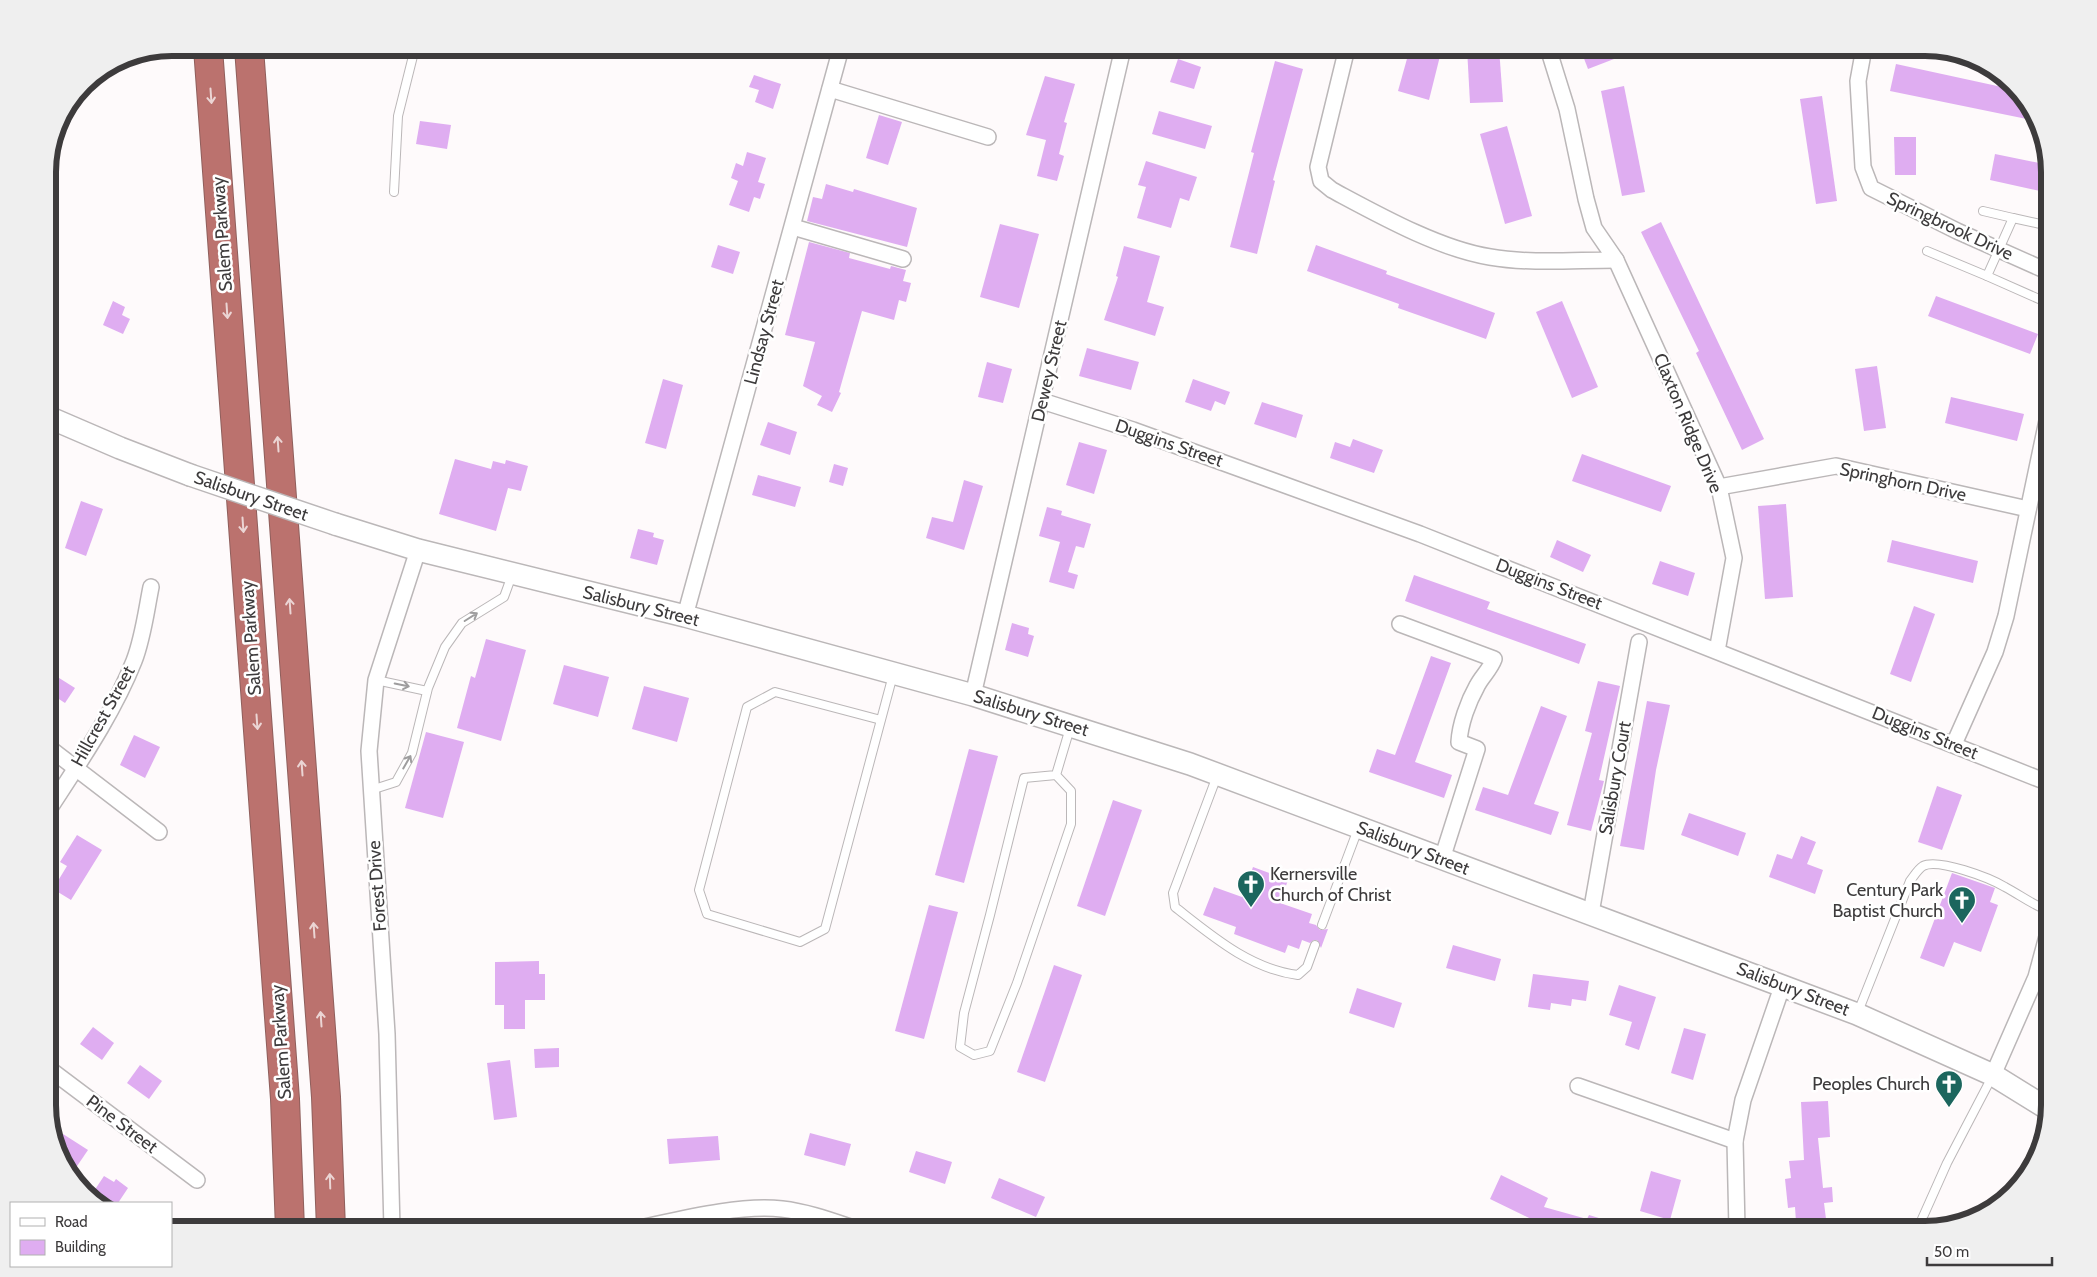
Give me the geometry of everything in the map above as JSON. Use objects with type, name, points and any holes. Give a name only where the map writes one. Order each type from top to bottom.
[{"type":"highway","name":"Salem Parkway","points":[[209,56],[285,1099],[290,1221]]},
{"type":"highway","points":[[250,56],[326,1087],[331,1221]]},
{"type":"main road","name":"Salisbury Street","points":[[56,420],[120,448],[190,475],[418,550],[512,575],[685,616],[973,695],[1218,774],[1782,984],[1857,1014],[1993,1075],[2041,1105]]},
{"type":"street","name":"Lindsay Street","points":[[685,616],[839,56]]},
{"type":"street","name":"Dewey Street","points":[[973,695],[1121,56]]},
{"type":"street","points":[[1345,56],[1318,167],[1321,181],[1332,190],[1416,231],[1451,246],[1488,257],[1518,261],[1616,260]]},
{"type":"street","name":"Claxton Ridge Drive","points":[[1550,56],[1567,110],[1594,228],[1616,260],[1719,487],[1734,558],[1717,651]]},
{"type":"street","name":"Springbrook Drive","points":[[1863,56],[1858,81],[1863,167],[1871,188],[1888,198],[2041,268]]},
{"type":"street","points":[[830,89],[988,136]]},
{"type":"street","points":[[793,227],[903,259]]},
{"type":"street","name":"Duggins Street","points":[[1042,401],[1133,430],[1420,534],[1954,744],[2041,781]]},
{"type":"street","points":[[1954,744],[1995,652],[2006,616],[2020,557],[2041,448]]},
{"type":"street","name":"Springhorn Drive","points":[[1719,487],[1836,466],[2028,509]]},
{"type":"street","name":"Forest Drive","points":[[392,1221],[387,1034],[371,790],[370,742],[376,680],[418,550]]},
{"type":"street","name":"Hillcrest Street","points":[[56,798],[118,696],[134,661],[143,632],[151,587]]},
{"type":"street","points":[[1400,624],[1494,659],[1489,671],[1477,684],[1460,729],[1459,742],[1477,749],[1442,859]]},
{"type":"street","name":"Salisbury Court","points":[[1591,914],[1639,642]]},
{"type":"street","points":[[56,753],[159,832]]},
{"type":"street","points":[[1993,1075],[2036,977],[2041,960]]},
{"type":"street","points":[[1737,1221],[1735,1141],[1743,1100],[1782,984]]},
{"type":"street","name":"Pine Street","points":[[56,1074],[197,1180]]},
{"type":"street","points":[[1578,1086],[1735,1141]]},
{"type":"street","points":[[684,1221],[750,1209],[780,1209],[802,1212],[829,1221]]},
{"type":"lane","points":[[394,192],[398,116],[413,56]]},
{"type":"lane","points":[[1983,210],[2041,224]]},
{"type":"lane","points":[[1987,276],[2000,250],[2012,218]]},
{"type":"lane","points":[[1927,251],[2041,300]]},
{"type":"lane","points":[[371,790],[396,782],[412,753],[427,691],[445,647],[462,624],[504,597],[512,575]]},
{"type":"lane","points":[[881,720],[775,692],[747,707],[699,890],[707,914],[800,942],[826,929],[894,673]]},
{"type":"lane","points":[[376,680],[427,691]]},
{"type":"lane","points":[[1056,775],[1070,726]]},
{"type":"lane","points":[[1218,774],[1173,893],[1175,907],[1223,944],[1251,961],[1284,973],[1298,975],[1307,968],[1315,945]]},
{"type":"lane","points":[[1056,775],[1071,791],[1071,824],[1017,983],[990,1051],[974,1055],[960,1047],[964,1013],[1024,778],[1056,775]]},
{"type":"lane","points":[[1322,925],[1359,828]]},
{"type":"lane","points":[[1857,1014],[1910,881],[1922,867],[1932,864],[1949,866],[2003,886],[2041,908]]},
{"type":"lane","points":[[1922,1221],[1947,1163],[1993,1075]]},
{"type":"building","points":[[1408,56],[1440,56],[1429,100],[1398,91]]},
{"type":"building","points":[[1467,56],[1500,56],[1503,102],[1470,103]]},
{"type":"building","points":[[1583,56],[1613,56],[1614,59],[1588,69]]},
{"type":"building","points":[[1178,59],[1201,67],[1194,89],[1170,82]]},
{"type":"building","points":[[1275,61],[1303,69],[1273,180],[1275,181],[1257,254],[1230,247],[1254,153],[1251,152]]},
{"type":"building","points":[[1896,64],[2004,87],[2017,102],[2028,119],[1890,91]]},
{"type":"building","points":[[754,75],[781,84],[773,109],[755,102],[759,90],[749,87]]},
{"type":"building","points":[[1045,76],[1075,84],[1064,122],[1067,123],[1059,154],[1064,156],[1057,181],[1037,176],[1046,140],[1026,135]]},
{"type":"building","points":[[1624,86],[1645,192],[1622,196],[1601,91]]},
{"type":"building","points":[[1822,96],[1837,201],[1816,204],[1800,99]]},
{"type":"building","points":[[1159,111],[1212,126],[1205,149],[1152,134]]},
{"type":"building","points":[[879,115],[902,122],[888,165],[866,158]]},
{"type":"building","points":[[420,121],[451,125],[447,149],[416,144]]},
{"type":"building","points":[[1507,126],[1532,216],[1505,224],[1480,134]]},
{"type":"building","points":[[1894,137],[1916,137],[1916,175],[1895,175]]},
{"type":"building","points":[[747,152],[766,158],[758,182],[765,184],[760,199],[754,197],[749,212],[729,205],[738,181],[731,178],[736,163],[743,166]]},
{"type":"building","points":[[1995,154],[2041,163],[2041,191],[1990,180]]},
{"type":"building","points":[[1146,161],[1197,177],[1189,201],[1180,198],[1171,228],[1137,218],[1146,187],[1138,185]]},
{"type":"building","points":[[826,184],[853,192],[854,189],[917,208],[907,247],[807,221],[813,197],[822,199]]},
{"type":"building","points":[[1661,222],[1764,439],[1742,450],[1696,353],[1699,351],[1641,232]]},
{"type":"building","points":[[1000,224],[1039,234],[1019,308],[980,297]]},
{"type":"building","points":[[809,242],[850,253],[849,258],[890,269],[891,266],[906,270],[903,281],[911,283],[906,302],[899,300],[894,320],[862,311],[839,392],[841,393],[832,412],[817,405],[822,396],[803,386],[815,342],[785,335]]},
{"type":"building","points":[[718,245],[740,252],[733,274],[711,267]]},
{"type":"building","points":[[1316,245],[1387,271],[1386,274],[1495,313],[1486,339],[1398,308],[1399,304],[1307,271]]},
{"type":"building","points":[[1124,246],[1160,256],[1147,302],[1164,307],[1155,336],[1104,320],[1118,277],[1116,276]]},
{"type":"building","points":[[1936,296],[2038,334],[2030,354],[1928,316]]},
{"type":"building","points":[[113,301],[125,307],[122,315],[130,319],[123,334],[103,325]]},
{"type":"building","points":[[1562,301],[1598,387],[1572,398],[1536,312]]},
{"type":"building","points":[[1087,348],[1139,362],[1131,390],[1079,376]]},
{"type":"building","points":[[987,362],[1012,369],[1003,403],[978,397]]},
{"type":"building","points":[[1877,366],[1886,428],[1864,431],[1855,369]]},
{"type":"building","points":[[663,379],[683,385],[666,449],[645,443]]},
{"type":"building","points":[[1193,379],[1230,392],[1225,405],[1215,401],[1211,411],[1185,402]]},
{"type":"building","points":[[1951,397],[2024,414],[2017,441],[1945,423]]},
{"type":"building","points":[[1262,402],[1303,415],[1296,438],[1254,424]]},
{"type":"building","points":[[768,422],[797,432],[790,455],[760,445]]},
{"type":"building","points":[[1353,439],[1383,450],[1374,473],[1330,458],[1335,442],[1350,447]]},
{"type":"building","points":[[1079,442],[1107,450],[1094,494],[1066,485]]},
{"type":"building","points":[[1582,454],[1671,486],[1661,512],[1572,481]]},
{"type":"building","points":[[455,459],[491,469],[493,461],[505,464],[506,460],[528,466],[521,491],[508,488],[496,531],[439,514]]},
{"type":"building","points":[[834,464],[848,468],[843,486],[829,482]]},
{"type":"building","points":[[758,475],[801,487],[795,507],[752,495]]},
{"type":"building","points":[[964,480],[983,486],[964,550],[926,538],[932,517],[953,522]]},
{"type":"building","points":[[81,501],[103,509],[86,556],[65,548]]},
{"type":"building","points":[[1786,504],[1793,597],[1765,599],[1758,506]]},
{"type":"building","points":[[1047,507],[1062,511],[1061,515],[1091,524],[1084,548],[1076,546],[1068,572],[1078,575],[1074,589],[1049,582],[1060,542],[1039,536]]},
{"type":"building","points":[[638,529],[654,533],[653,537],[664,540],[657,565],[630,558]]},
{"type":"building","points":[[1557,540],[1591,555],[1583,572],[1550,557]]},
{"type":"building","points":[[1892,540],[1978,561],[1973,583],[1887,562]]},
{"type":"building","points":[[1660,561],[1695,573],[1688,596],[1652,584]]},
{"type":"building","points":[[1414,575],[1490,602],[1487,609],[1586,644],[1579,664],[1405,601]]},
{"type":"building","points":[[1914,606],[1935,614],[1911,682],[1890,674]]},
{"type":"building","points":[[1012,623],[1029,628],[1028,634],[1034,636],[1028,657],[1005,650]]},
{"type":"building","points":[[486,639],[526,650],[501,741],[457,728],[471,676],[475,678]]},
{"type":"building","points":[[1431,656],[1451,663],[1415,762],[1452,775],[1444,798],[1369,772],[1377,749],[1395,755]]},
{"type":"building","points":[[564,665],[609,677],[598,717],[553,704]]},
{"type":"building","points":[[56,676],[75,688],[65,703],[56,697]]},
{"type":"building","points":[[1598,681],[1620,686],[1599,780],[1604,781],[1591,831],[1567,825],[1592,733],[1585,731]]},
{"type":"building","points":[[644,686],[689,698],[677,742],[632,729]]},
{"type":"building","points":[[1647,701],[1670,705],[1656,770],[1644,850],[1620,846]]},
{"type":"building","points":[[1541,706],[1567,716],[1534,804],[1559,812],[1551,835],[1475,810],[1483,787],[1508,795]]},
{"type":"building","points":[[426,732],[464,742],[443,818],[405,808]]},
{"type":"building","points":[[134,735],[160,747],[145,778],[120,765]]},
{"type":"building","points":[[969,749],[998,756],[964,883],[935,875]]},
{"type":"building","points":[[1937,786],[1962,795],[1942,850],[1918,842]]},
{"type":"building","points":[[1113,800],[1142,810],[1105,916],[1077,906]]},
{"type":"building","points":[[1689,813],[1746,833],[1738,856],[1681,835]]},
{"type":"building","points":[[77,835],[102,850],[71,900],[56,891],[56,884],[67,866],[60,862]]},
{"type":"building","points":[[1801,836],[1816,842],[1807,864],[1823,870],[1815,894],[1769,877],[1777,854],[1792,859]]},
{"type":"building","name":"Kernersville Church of Christ","points":[[1253,867],[1288,880],[1280,903],[1312,914],[1309,923],[1316,925],[1320,930],[1328,929],[1321,948],[1317,940],[1310,943],[1302,940],[1299,949],[1288,945],[1285,953],[1234,934],[1236,927],[1203,915],[1214,887],[1242,897]]},
{"type":"building","name":"Century Park Baptist Church","points":[[1952,873],[1995,888],[1990,902],[1998,905],[1981,952],[1954,942],[1944,967],[1920,958]]},
{"type":"building","points":[[929,905],[958,912],[924,1039],[895,1031]]},
{"type":"building","points":[[1453,945],[1501,959],[1495,981],[1446,968]]},
{"type":"building","points":[[539,961],[539,974],[545,974],[545,1000],[525,1000],[525,1029],[504,1029],[504,1005],[495,1005],[495,962]]},
{"type":"building","points":[[1054,965],[1082,975],[1045,1082],[1017,1072]]},
{"type":"building","points":[[1533,974],[1589,981],[1586,1001],[1572,999],[1571,1006],[1551,1003],[1550,1010],[1528,1007]]},
{"type":"building","points":[[1619,985],[1656,997],[1639,1050],[1625,1045],[1632,1022],[1609,1015]]},
{"type":"building","points":[[1357,988],[1402,1003],[1394,1028],[1349,1013]]},
{"type":"building","points":[[93,1027],[114,1043],[102,1060],[80,1044]]},
{"type":"building","points":[[1684,1028],[1706,1034],[1693,1080],[1671,1073]]},
{"type":"building","points":[[559,1048],[559,1067],[535,1068],[534,1049]]},
{"type":"building","points":[[510,1060],[517,1117],[494,1120],[487,1063]]},
{"type":"building","points":[[140,1065],[162,1081],[149,1099],[127,1083]]},
{"type":"building","points":[[1828,1101],[1830,1137],[1818,1138],[1823,1188],[1832,1187],[1833,1202],[1824,1203],[1826,1219],[1796,1221],[1795,1207],[1788,1208],[1785,1179],[1791,1178],[1789,1161],[1804,1160],[1801,1102]]},
{"type":"building","points":[[810,1133],[851,1144],[845,1166],[804,1155]]},
{"type":"building","points":[[63,1134],[88,1150],[76,1168],[65,1149],[61,1137]]},
{"type":"building","points":[[718,1136],[720,1160],[669,1164],[667,1139]]},
{"type":"building","points":[[916,1151],[952,1162],[945,1184],[909,1172]]},
{"type":"building","points":[[1651,1171],[1681,1180],[1670,1220],[1640,1211]]},
{"type":"building","points":[[1501,1175],[1548,1198],[1544,1207],[1587,1219],[1589,1215],[1609,1221],[1535,1221],[1490,1199]]},
{"type":"building","points":[[104,1176],[114,1182],[116,1179],[128,1188],[119,1202],[111,1202],[94,1191]]},
{"type":"building","points":[[999,1178],[1045,1197],[1036,1217],[991,1198]]},
{"type":"place","name":"Kernersville Church of Christ","points":[[1251,908]]},
{"type":"place","name":"Century Park Baptist Church","points":[[1962,924]]},
{"type":"place","name":"Peoples Church","points":[[1949,1108]]}]
